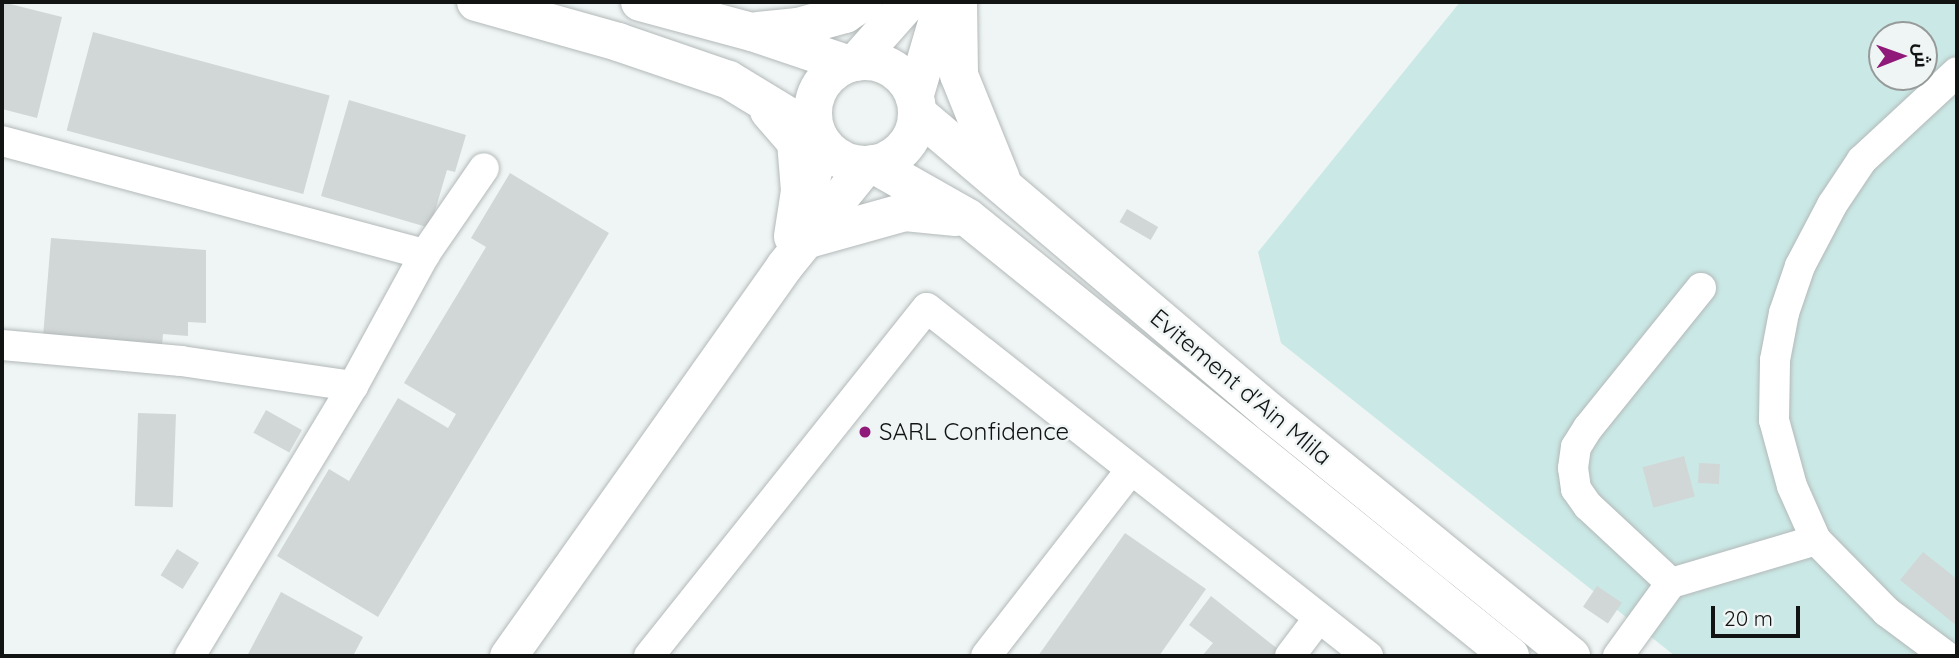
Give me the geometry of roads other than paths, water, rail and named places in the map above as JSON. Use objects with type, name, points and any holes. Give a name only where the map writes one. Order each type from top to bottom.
[{"type":"highway","points":[[476,2],[618,42],[729,80],[819,137],[844,162],[869,165],[895,155],[907,144],[915,105],[894,71],[879,63],[851,63],[752,32],[640,2]]},
{"type":"highway","points":[[752,32],[798,27],[845,14],[863,2]]},
{"type":"highway","points":[[958,2],[959,75],[1004,187]]},
{"type":"highway","points":[[819,137],[813,105],[817,92],[834,70],[851,63]]},
{"type":"highway","points":[[729,80],[765,106],[796,142],[800,191],[794,247],[905,212],[968,218]]},
{"type":"highway","name":"Evitement d'Ain Mlila","points":[[915,105],[1004,187],[1272,414],[1571,656]]},
{"type":"highway","name":"Evitement d'Ain Mlila","points":[[869,165],[968,218],[1510,656]]},
{"type":"main road","points":[[851,63],[908,2]]},
{"type":"main road","points":[[915,105],[942,2]]},
{"type":"main road","points":[[794,247],[819,137]]},
{"type":"main road","points":[[508,656],[794,247],[869,165]]},
{"type":"street","points":[[1946,656],[1887,612],[1816,540],[1792,486],[1774,420],[1775,360],[1784,313],[1800,266],[1862,160],[1957,72]]},
{"type":"street","points":[[2,141],[425,254]]},
{"type":"street","points":[[190,656],[353,386],[425,254],[484,168]]},
{"type":"street","points":[[1671,583],[1588,506],[1576,489],[1573,468],[1576,447],[1588,428],[1701,288]]},
{"type":"street","points":[[649,656],[927,307],[1368,656]]},
{"type":"street","points":[[2,345],[181,361],[353,386]]},
{"type":"street","points":[[986,656],[1132,470]]},
{"type":"street","points":[[1618,656],[1671,583],[1816,540]]},
{"type":"street","points":[[1290,656],[1318,619]]},
{"type":"place","name":"SARL Confidence","points":[[865,432]]}]
